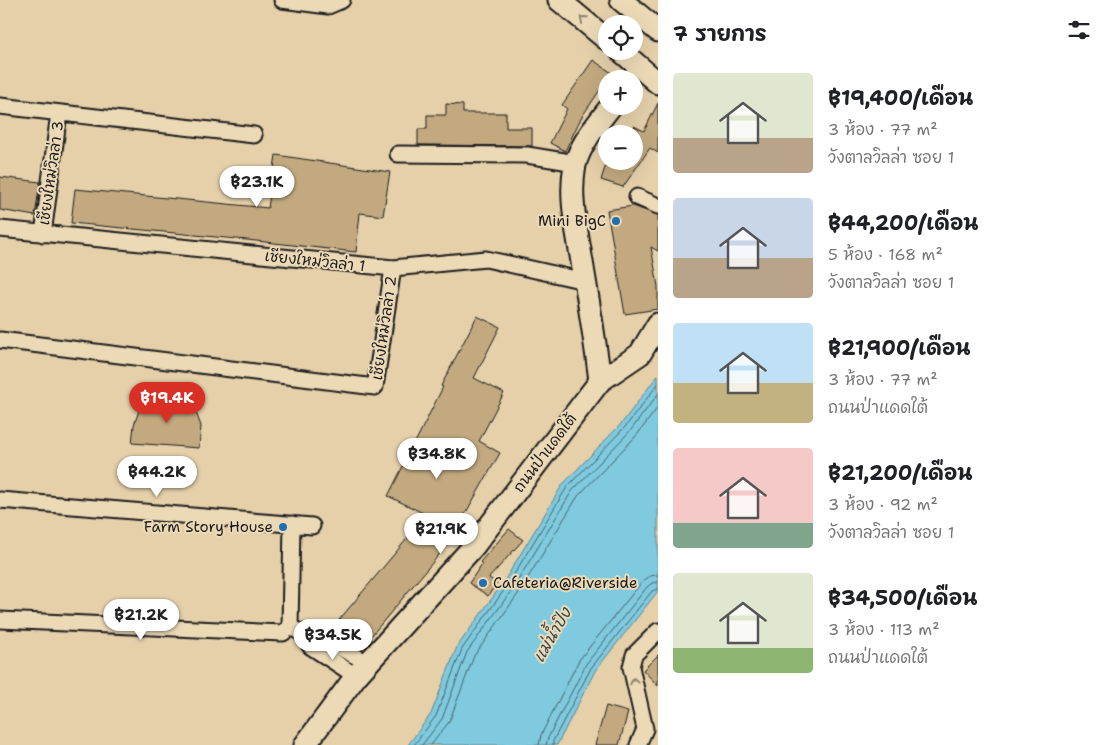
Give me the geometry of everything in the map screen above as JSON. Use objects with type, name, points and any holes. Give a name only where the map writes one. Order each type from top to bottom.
[{"type":"street","points":[[282,0],[328,6],[342,0]]},
{"type":"street","points":[[560,0],[598,32]]},
{"type":"street","points":[[621,0],[658,31]]},
{"type":"street","points":[[643,76],[658,83]]},
{"type":"street","points":[[0,106],[254,136]]},
{"type":"street","name":"เชียงใหม่วิลล่า 3","points":[[43,234],[59,113]]},
{"type":"street","points":[[600,382],[572,186],[576,163],[590,133],[604,115]]},
{"type":"street","points":[[398,154],[527,155],[576,163]]},
{"type":"street","points":[[637,197],[658,206]]},
{"type":"street","name":"เชียงใหม่วิลล่า 1","points":[[0,229],[393,268],[486,259],[585,281]]},
{"type":"street","name":"เชียงใหม่วิลล่า 2","points":[[0,340],[375,387],[393,268]]},
{"type":"street","name":"ถนนป่าแดดใต้","points":[[305,745],[362,670],[474,546],[600,382],[640,354],[658,324]]},
{"type":"street","points":[[0,500],[312,526]]},
{"type":"street","points":[[286,630],[292,524]]},
{"type":"street","points":[[0,620],[286,630],[304,634],[315,634],[362,670]]},
{"type":"street","points":[[638,745],[651,731],[631,667],[634,655],[658,631]]},
{"type":"water","name":"แม่น้ำปิง","points":[[658,375],[658,591],[595,671],[557,745],[408,745],[431,714],[457,647],[503,583],[563,484],[622,423]]},
{"type":"building","points":[[593,60],[608,70],[598,70],[598,93],[581,118],[565,151],[550,143],[567,109],[562,105]]},
{"type":"building","points":[[658,103],[658,153],[650,148],[643,158],[644,131]]},
{"type":"building","points":[[446,104],[463,105],[463,113],[506,113],[506,128],[532,128],[532,146],[418,145],[418,129],[427,129],[427,115],[446,115]]},
{"type":"building","points":[[276,155],[390,172],[383,216],[360,213],[356,252],[71,223],[75,189],[268,208]]},
{"type":"building","points":[[604,170],[635,170],[623,187],[601,180]]},
{"type":"building","points":[[0,177],[40,182],[35,216],[0,210]]},
{"type":"building","points":[[633,206],[658,215],[658,251],[651,247],[658,286],[658,309],[625,314],[607,210]]},
{"type":"building","points":[[477,316],[500,327],[474,378],[504,393],[479,441],[500,453],[448,544],[366,642],[339,620],[427,515],[388,496]]},
{"type":"building","points":[[153,397],[164,398],[174,403],[184,401],[194,407],[201,426],[199,448],[132,443],[134,425],[142,402]]},
{"type":"building","points":[[509,529],[523,540],[489,578],[497,583],[488,596],[469,583],[482,564],[480,562]]},
{"type":"building","points":[[658,655],[658,686],[643,670]]},
{"type":"building","points":[[606,706],[628,712],[619,745],[595,745]]},
{"type":"place","name":"Mini BigC","points":[[616,221]]},
{"type":"place","name":"Farm Story House","points":[[283,527]]},
{"type":"place","name":"Cafeteria@Riverside","points":[[483,583]]}]
